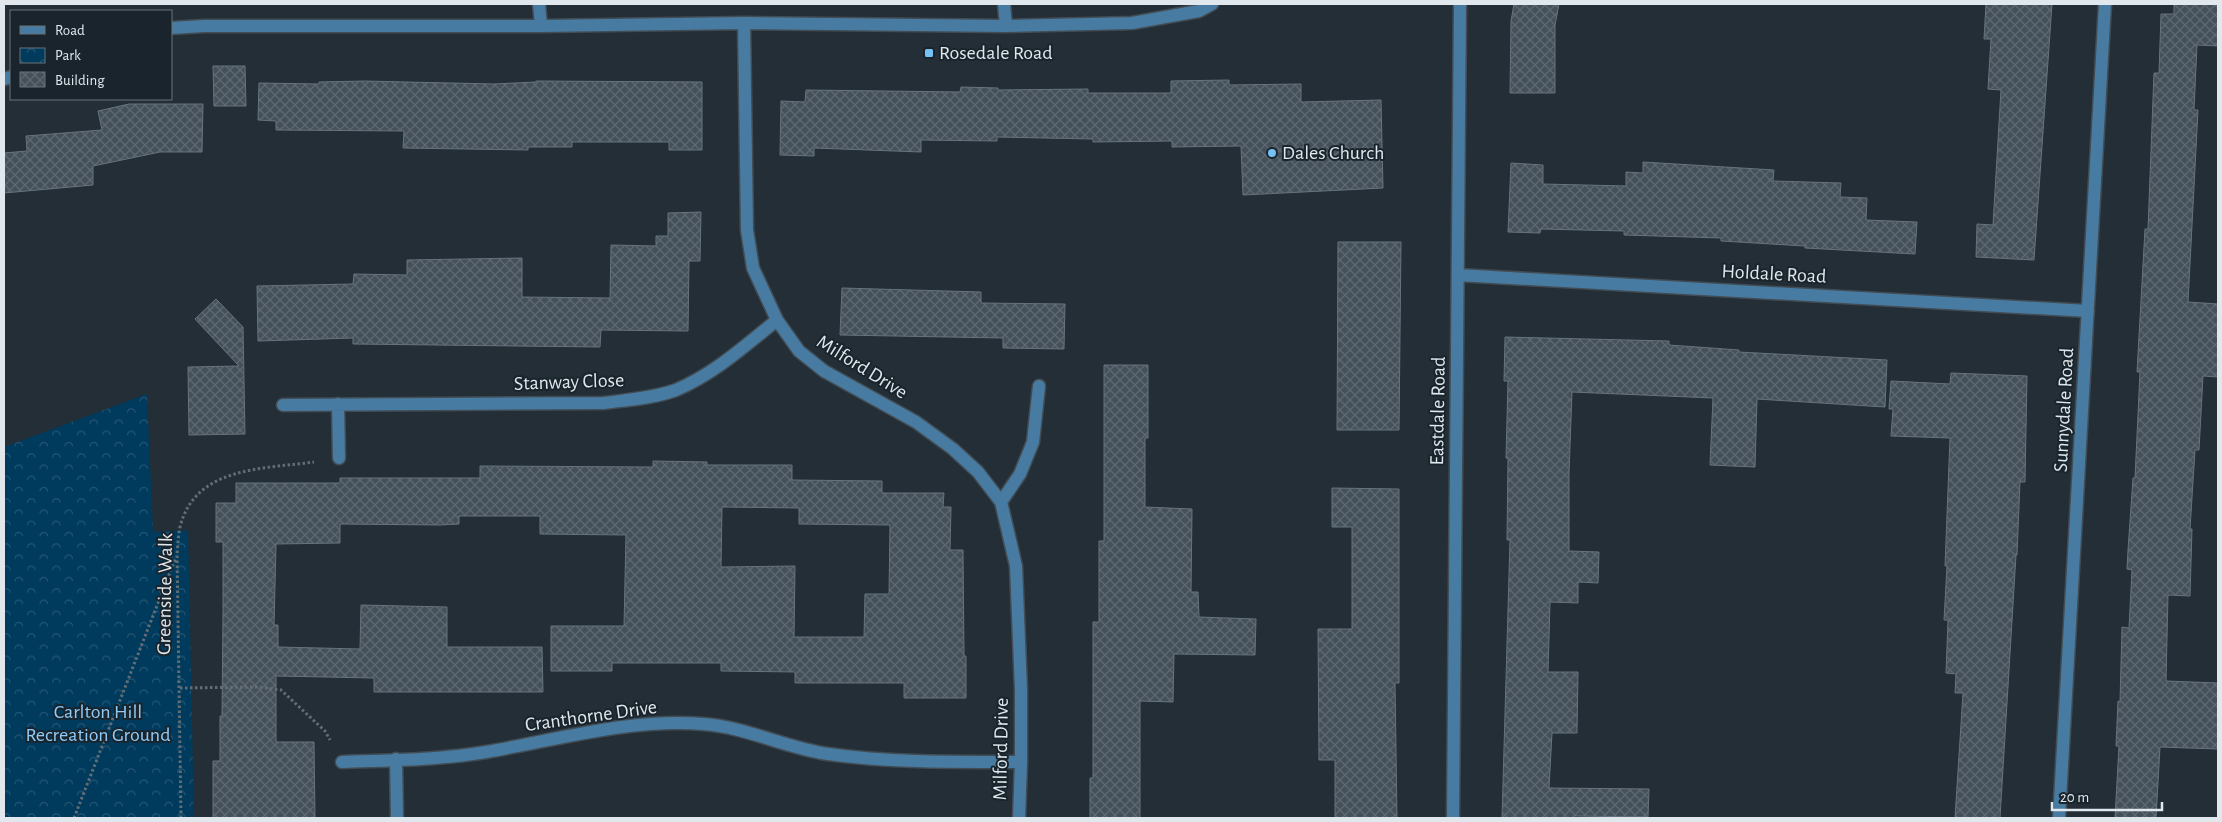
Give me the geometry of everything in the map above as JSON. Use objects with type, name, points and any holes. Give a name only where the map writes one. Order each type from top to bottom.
[{"type":"street","points":[[539,4],[542,26]]},
{"type":"street","points":[[1004,4],[1006,26]]},
{"type":"street","points":[[172,28],[204,26],[542,26],[744,23],[1006,26],[1132,23],[1199,11],[1212,4]]},
{"type":"street","name":"Eastdale Road","points":[[1453,818],[1460,4]]},
{"type":"street","name":"Sunnydale Road","points":[[2059,818],[2105,4]]},
{"type":"street","name":"Milford Drive","points":[[744,23],[747,230],[752,268],[778,320],[799,351],[824,371],[916,422],[953,449],[978,472],[1001,502],[1016,566],[1021,762],[1019,818]]},
{"type":"street","name":"Holdale Road","points":[[1458,275],[2088,311]]},
{"type":"street","name":"Stanway Close","points":[[283,405],[604,404],[675,390],[708,373],[778,320]]},
{"type":"street","points":[[1001,502],[1020,474],[1034,442],[1038,386]]},
{"type":"street","points":[[338,404],[339,458]]},
{"type":"street","name":"Cranthorne Drive","points":[[342,762],[484,752],[634,726],[694,724],[736,730],[827,754],[919,761],[1021,762]]},
{"type":"street","points":[[396,759],[397,818]]},
{"type":"path","name":"Greenside Walk","points":[[181,818],[177,554],[180,526],[191,503],[208,484],[232,473],[339,458]]},
{"type":"path","points":[[74,818],[177,554]]},
{"type":"path","points":[[180,688],[258,687],[281,690],[325,731],[342,762]]},
{"type":"green space","name":"Carlton Hill Recreation Ground","points":[[147,394],[153,532],[188,530],[194,818],[4,818],[4,447]]},
{"type":"building","points":[[1514,4],[1559,4],[1555,25],[1555,93],[1510,93],[1511,21]]},
{"type":"building","points":[[1986,4],[2052,4],[2034,260],[1976,257],[1977,224],[1993,225],[2001,90],[1988,89],[1991,39],[1984,39]]},
{"type":"building","points":[[2174,4],[2218,4],[2218,46],[2197,45],[2194,110],[2198,110],[2188,302],[2218,304],[2218,377],[2203,376],[2199,450],[2195,450],[2190,529],[2192,529],[2190,596],[2168,595],[2166,681],[2218,683],[2218,749],[2160,747],[2156,818],[2115,818],[2119,746],[2116,746],[2118,701],[2120,702],[2122,627],[2129,628],[2132,570],[2127,569],[2133,478],[2135,478],[2140,372],[2137,372],[2145,229],[2148,229],[2154,73],[2159,73],[2161,14],[2174,14]]},
{"type":"building","points":[[213,66],[245,66],[246,106],[214,106]]},
{"type":"building","points":[[1229,80],[1229,85],[1301,84],[1301,102],[1381,100],[1383,188],[1243,195],[1241,146],[1172,147],[1172,141],[1093,142],[1093,139],[997,137],[997,141],[921,140],[921,152],[814,148],[814,156],[780,155],[781,101],[805,102],[806,90],[960,92],[961,87],[998,88],[998,90],[1088,89],[1088,93],[1171,93],[1171,81]]},
{"type":"building","points":[[364,81],[494,84],[536,81],[702,82],[702,150],[669,150],[669,142],[572,142],[572,147],[528,147],[528,150],[403,148],[404,131],[276,130],[276,121],[258,120],[259,83],[319,84],[319,82]]},
{"type":"building","points":[[129,104],[203,104],[202,152],[160,152],[93,166],[93,185],[4,193],[4,153],[27,151],[26,136],[102,130],[98,111]]},
{"type":"building","points":[[1643,162],[1774,170],[1773,181],[1841,183],[1840,197],[1867,198],[1866,220],[1917,222],[1915,254],[1805,248],[1805,246],[1721,241],[1721,238],[1624,235],[1624,231],[1541,229],[1540,233],[1508,232],[1511,163],[1543,165],[1543,184],[1626,186],[1626,172],[1643,173]]},
{"type":"building","points":[[701,212],[700,261],[689,261],[688,331],[601,330],[600,347],[353,344],[353,338],[258,341],[257,286],[353,284],[354,274],[407,275],[407,260],[522,258],[522,297],[610,298],[611,245],[656,246],[656,236],[668,236],[668,213]]},
{"type":"building","points":[[1338,242],[1401,242],[1399,430],[1337,430]]},
{"type":"building","points":[[842,288],[981,292],[981,303],[1065,304],[1064,349],[1003,348],[1003,338],[840,335]]},
{"type":"building","points":[[216,299],[243,327],[245,434],[189,435],[188,367],[239,366],[195,319]]},
{"type":"building","points":[[1505,337],[1669,341],[1669,345],[1739,350],[1739,352],[1887,360],[1885,407],[1757,399],[1755,467],[1710,465],[1713,398],[1572,392],[1569,551],[1599,552],[1598,583],[1578,582],[1578,603],[1550,602],[1548,672],[1578,672],[1577,733],[1552,733],[1549,788],[1649,789],[1648,817],[1574,816],[1574,818],[1502,818],[1510,540],[1507,540],[1508,458],[1506,458],[1508,381],[1504,381]]},
{"type":"building","points":[[1104,365],[1148,365],[1148,438],[1145,438],[1145,507],[1192,509],[1191,592],[1198,592],[1199,617],[1256,619],[1255,655],[1174,654],[1173,702],[1140,701],[1140,818],[1090,818],[1090,778],[1093,778],[1093,622],[1099,622],[1099,541],[1104,541]]},
{"type":"building","points":[[1951,373],[2027,376],[2025,482],[2020,482],[2000,818],[1955,818],[1963,693],[1955,693],[1956,674],[1946,673],[1948,620],[1944,620],[1950,438],[1891,436],[1893,409],[1889,409],[1891,381],[1950,384]]},
{"type":"building","points":[[653,461],[707,462],[707,465],[792,465],[792,480],[882,481],[882,493],[944,493],[943,507],[951,507],[950,550],[963,550],[966,698],[904,698],[904,683],[795,683],[795,672],[721,671],[721,663],[612,663],[612,671],[551,671],[551,626],[624,626],[626,535],[540,534],[540,516],[459,516],[459,524],[440,525],[340,524],[340,543],[276,544],[274,625],[278,625],[278,647],[360,649],[361,605],[447,607],[447,647],[542,647],[543,692],[374,692],[374,678],[276,676],[276,742],[314,742],[315,818],[213,818],[213,761],[220,761],[223,612],[223,542],[216,542],[216,503],[236,503],[236,483],[340,483],[340,478],[480,478],[480,466],[653,467]],"holes":[[[722,507],[799,508],[799,524],[890,525],[889,594],[865,594],[864,637],[794,637],[795,566],[721,567]]]},
{"type":"building","points":[[1332,488],[1399,489],[1399,683],[1395,683],[1397,818],[1335,818],[1335,760],[1319,760],[1318,629],[1352,629],[1352,527],[1332,527]]},
{"type":"place","name":"Rosedale Road","points":[[929,53]]},
{"type":"place","name":"Dales Church","points":[[1272,153]]}]
